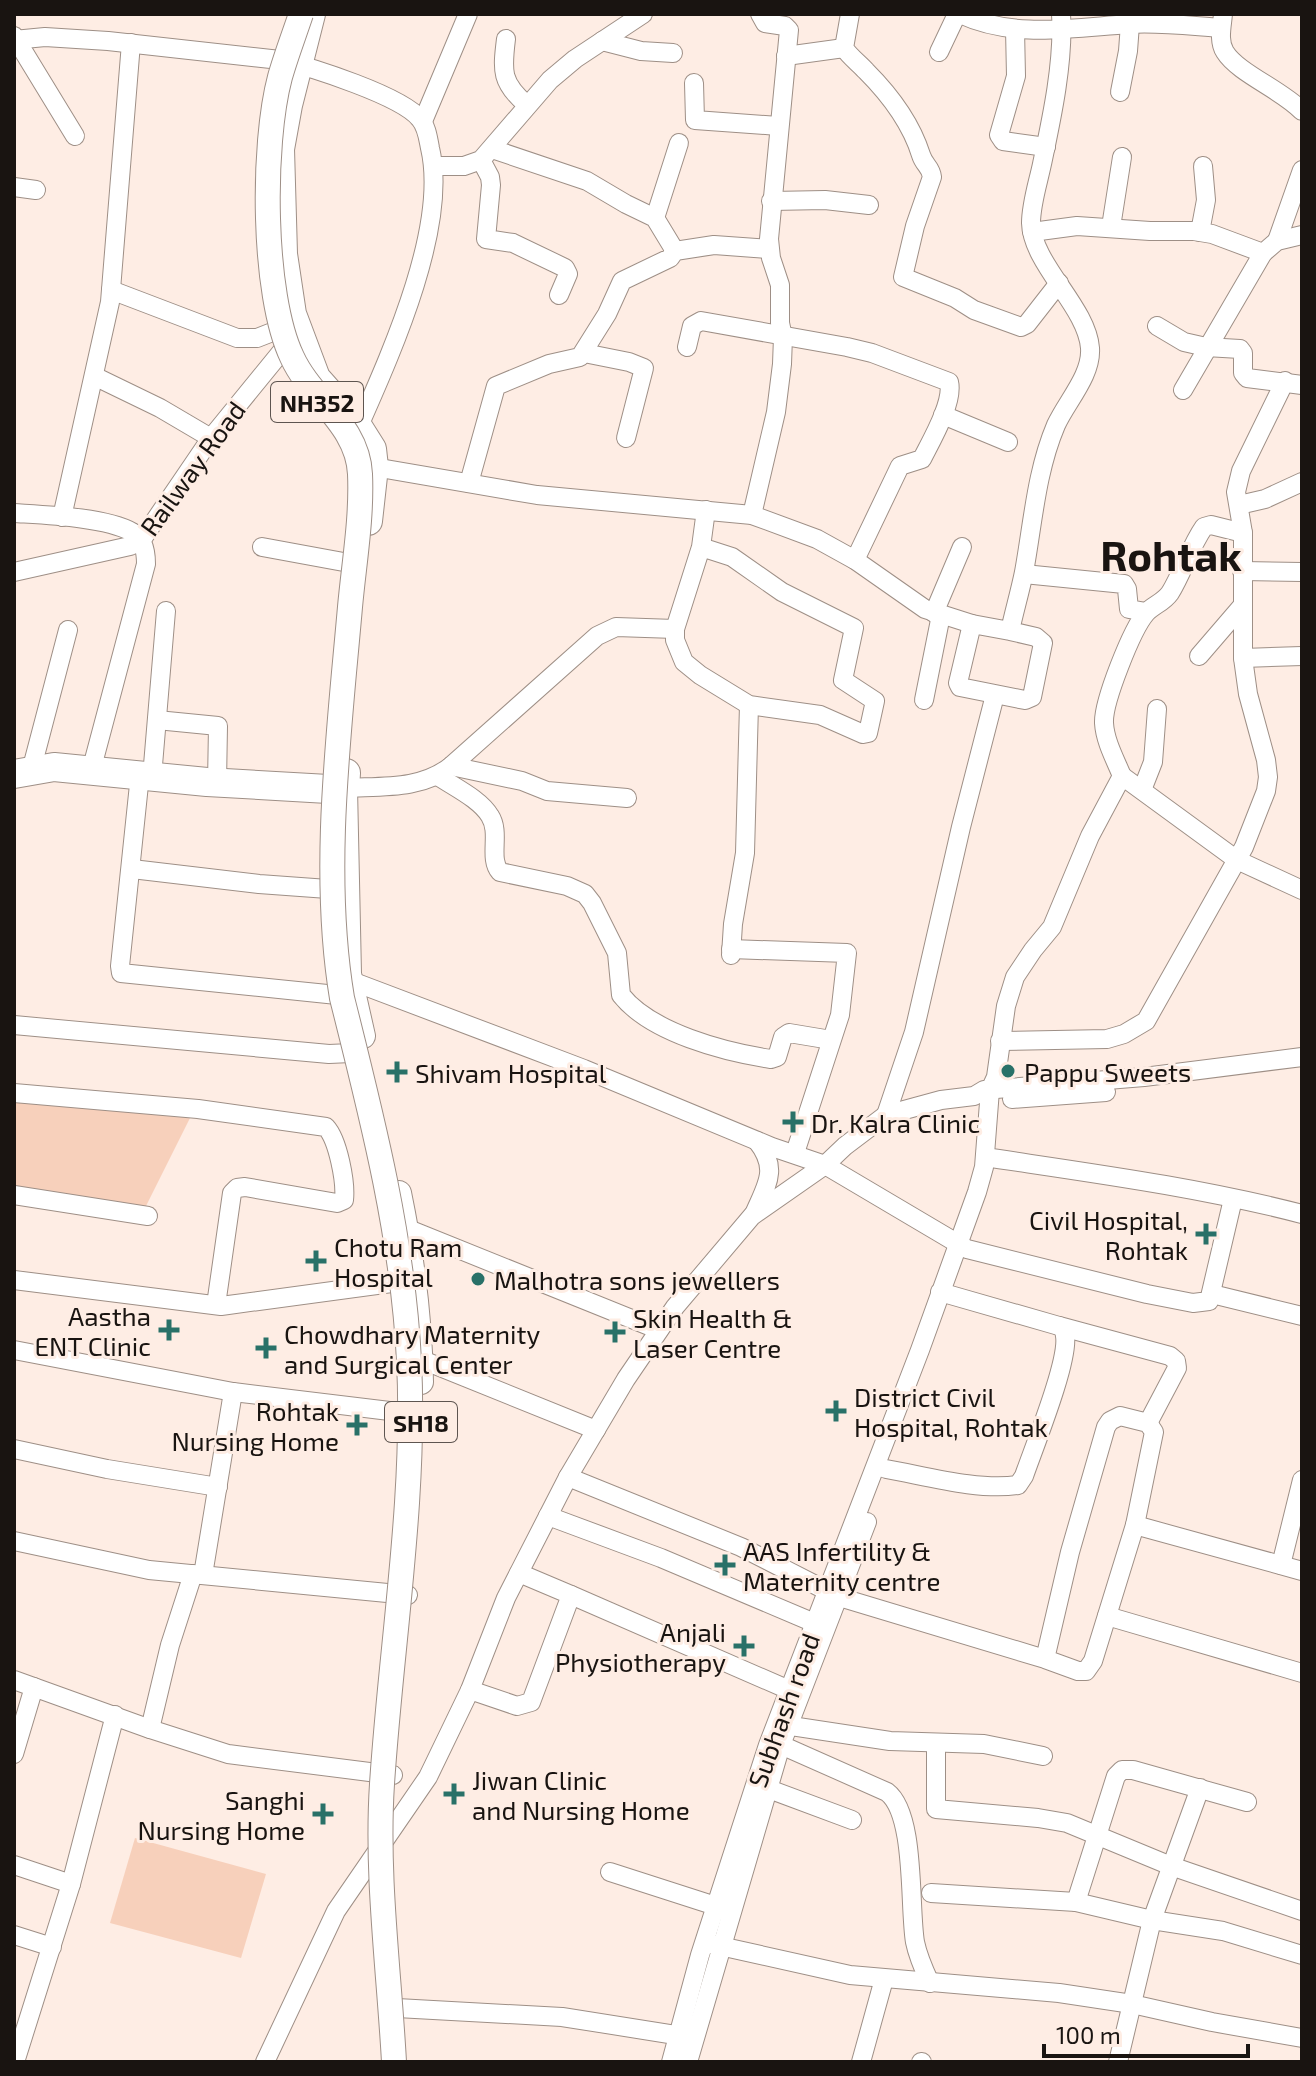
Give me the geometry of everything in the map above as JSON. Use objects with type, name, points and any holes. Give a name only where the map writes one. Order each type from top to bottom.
[{"type":"highway","name":"NH352","points":[[293,14],[288,105],[280,149],[283,254],[292,314],[289,337],[355,435],[372,449],[374,467],[337,788]]},
{"type":"highway","name":"NH352","points":[[290,62],[311,14]]},
{"type":"highway","name":"NH352","points":[[337,788],[349,563],[361,466],[355,435]]},
{"type":"highway","points":[[22,773],[54,767],[217,783],[337,788]]},
{"type":"main road","points":[[301,14],[279,79],[271,142],[271,272],[280,328],[291,356],[302,377],[350,435],[358,454],[359,499],[338,743],[334,931],[342,998],[396,1234],[409,1364],[408,1461],[382,1787],[381,1848],[394,2062]]},
{"type":"main road","name":"SH18","points":[[337,788],[328,889],[340,983],[351,1053],[406,1277],[420,1359],[421,1420],[401,1594],[382,1844],[387,2062]]},
{"type":"main road","name":"SH18","points":[[337,788],[340,983],[406,1228],[406,1413],[401,1594]]},
{"type":"main road","name":"SH18","points":[[382,1844],[400,2062]]},
{"type":"street","points":[[423,121],[468,14]]},
{"type":"street","points":[[435,166],[464,166],[486,155],[558,73],[643,14]]},
{"type":"street","points":[[752,515],[776,412],[783,337],[780,285],[769,249],[788,27],[765,23],[759,14]]},
{"type":"street","points":[[844,48],[850,14]]},
{"type":"street","points":[[939,52],[958,14],[983,24],[1015,29],[1062,23],[1222,21],[1221,42],[1226,53],[1302,111]]},
{"type":"street","points":[[1010,631],[1024,574],[1043,463],[1056,425],[1085,373],[1090,349],[1084,326],[1032,232],[1031,220],[1046,147],[1062,23]]},
{"type":"street","points":[[1120,92],[1130,24]]},
{"type":"street","points":[[1015,29],[1016,76],[999,135],[1003,141],[1046,147]]},
{"type":"street","points":[[75,136],[15,39],[45,37],[131,43],[290,62],[397,101],[423,121],[435,166],[432,214],[416,278],[355,435]]},
{"type":"street","points":[[506,39],[503,65],[508,87],[527,105]]},
{"type":"street","points":[[602,41],[641,51],[673,53]]},
{"type":"street","points":[[62,517],[111,290],[131,43]]},
{"type":"street","points":[[786,56],[844,48]]},
{"type":"street","points":[[844,48],[899,111],[913,132],[922,160],[931,170],[932,177],[903,271],[904,279],[1021,327],[1027,324],[1059,283]]},
{"type":"street","points":[[694,83],[695,120],[778,126]]},
{"type":"street","points":[[655,218],[679,143]]},
{"type":"street","points":[[486,155],[587,181],[655,218],[675,251]]},
{"type":"street","points":[[486,155],[491,185],[486,239],[520,245],[565,268],[568,274],[559,295]]},
{"type":"street","points":[[1111,227],[1122,157]]},
{"type":"street","points":[[1200,232],[1206,200],[1203,166]]},
{"type":"street","points":[[1183,390],[1206,347],[1270,247],[1302,170]]},
{"type":"street","points":[[14,187],[36,190]]},
{"type":"street","points":[[771,201],[836,200],[869,205]]},
{"type":"street","points":[[1032,232],[1077,226],[1200,232],[1270,247],[1302,235]]},
{"type":"street","points":[[469,483],[496,386],[549,364],[575,360],[584,353],[622,281],[670,258],[675,251],[714,245],[769,249]]},
{"type":"street","points":[[111,290],[237,338],[289,337]]},
{"type":"street","points":[[687,347],[692,326],[697,321],[872,353],[946,380],[951,390],[922,459],[900,466],[855,560]]},
{"type":"street","points":[[1000,1041],[1107,1039],[1124,1034],[1146,1021],[1237,860],[1266,791],[1268,777],[1248,694],[1243,658],[1243,533],[1236,492],[1241,471],[1294,383],[1247,378],[1243,373],[1243,353],[1240,349],[1184,342],[1157,326]]},
{"type":"street","name":"Railway Road","points":[[14,572],[141,541],[211,438],[289,337]]},
{"type":"street","points":[[584,353],[644,368],[626,438]]},
{"type":"street","points":[[94,376],[160,408],[211,438]]},
{"type":"street","points":[[943,415],[1008,442]]},
{"type":"street","points":[[374,467],[537,495],[752,515],[817,539],[938,614],[1036,637],[1043,643],[1032,697],[1025,700],[958,686],[972,624]]},
{"type":"street","points":[[1239,505],[1265,499],[1302,482]]},
{"type":"street","points":[[701,547],[732,557],[782,592],[852,626],[854,633],[843,680],[875,701],[866,734],[820,715],[749,705],[684,662],[675,640],[675,629],[701,547],[706,510]]},
{"type":"street","points":[[14,513],[116,526],[133,532],[146,551],[146,564],[91,771]]},
{"type":"street","points":[[1243,533],[1211,525],[1204,527],[1171,592],[1164,602],[1146,612],[1134,633],[1106,703],[1104,721],[1107,741],[1122,776],[1237,860],[1302,890]]},
{"type":"street","points":[[262,547],[349,563]]},
{"type":"street","points":[[924,700],[938,614],[962,547]]},
{"type":"street","points":[[1242,571],[1302,572]]},
{"type":"street","points":[[1024,574],[1124,584],[1129,609],[1146,612]]},
{"type":"street","points":[[1199,656],[1242,606]]},
{"type":"street","points":[[166,611],[157,720],[132,869],[121,973],[340,983],[584,1069],[757,1141],[825,1165],[962,1246],[1147,1294],[1193,1303],[1209,1301],[1233,1199]]},
{"type":"street","points":[[337,788],[424,783],[445,771],[607,629],[675,629]]},
{"type":"street","points":[[22,773],[68,630]]},
{"type":"street","points":[[1243,658],[1302,656]]},
{"type":"street","points":[[886,1115],[914,1032],[995,695]]},
{"type":"street","points":[[749,705],[745,853],[731,952],[847,953],[840,1015],[795,1153]]},
{"type":"street","points":[[1142,790],[1153,762],[1157,709]]},
{"type":"street","points":[[157,720],[218,726],[217,783]]},
{"type":"street","points":[[445,771],[522,781],[547,791],[627,798]]},
{"type":"street","points":[[445,771],[490,814],[496,833],[496,867],[500,872],[567,886],[585,894],[617,953],[621,995],[647,1016],[678,1035],[727,1051],[771,1059],[777,1057],[783,1037],[789,1033],[831,1040]]},
{"type":"street","name":"Subhash road","points":[[834,1594],[962,1246],[990,1157],[991,1092],[1006,1006],[1015,977],[1052,927],[1090,836],[1122,776]]},
{"type":"street","points":[[132,869],[328,889]]},
{"type":"street","points":[[14,1025],[329,1054],[351,1053]]},
{"type":"street","points":[[265,2062],[336,1911],[428,1777],[470,1690],[519,1573],[568,1477],[675,1307],[752,1216],[825,1165],[886,1115],[941,1100],[991,1092],[1302,1057]]},
{"type":"street","points":[[991,1092],[1043,1099],[1302,1068]]},
{"type":"street","points":[[14,1093],[198,1109],[326,1127],[333,1134],[344,1200],[337,1203],[245,1187],[237,1188],[232,1193],[216,1305]]},
{"type":"street","points":[[752,1216],[770,1168],[768,1155],[757,1141]]},
{"type":"street","points":[[990,1157],[1102,1172],[1302,1214]]},
{"type":"street","points":[[14,1195],[148,1216]]},
{"type":"street","points":[[406,1228],[659,1330]]},
{"type":"street","points":[[14,1280],[216,1305],[406,1277]]},
{"type":"street","points":[[944,1294],[1170,1356],[1176,1361],[1177,1368],[1148,1423]]},
{"type":"street","points":[[1212,1294],[1301,1313]]},
{"type":"street","points":[[886,1469],[981,1485],[1018,1485],[1024,1476],[1060,1370],[1066,1338],[1059,1326]]},
{"type":"street","points":[[14,1350],[233,1392],[406,1413]]},
{"type":"street","name":"Subhash road","points":[[671,2062],[686,2037],[778,1734],[886,1469],[924,1351]]},
{"type":"street","points":[[420,1359],[596,1430]]},
{"type":"street","points":[[150,1729],[163,1670],[198,1575],[218,1487],[233,1392]]},
{"type":"street","points":[[568,1477],[741,1547],[834,1594],[1078,1671],[1086,1671],[1093,1661],[1135,1525],[1154,1432],[1148,1423],[1120,1416],[1106,1427],[1070,1552],[1045,1659]]},
{"type":"street","points":[[14,1449],[107,1469],[218,1487]]},
{"type":"street","points":[[1281,1565],[1302,1480]]},
{"type":"street","points":[[548,1516],[661,1558],[821,1625]]},
{"type":"street","points":[[1135,1525],[1302,1571]]},
{"type":"street","points":[[14,1541],[149,1570],[401,1594]]},
{"type":"street","points":[[519,1573],[794,1692]]},
{"type":"street","points":[[470,1690],[517,1706],[531,1702],[571,1595]]},
{"type":"street","points":[[1107,1616],[1302,1673]]},
{"type":"street","points":[[14,1680],[228,1754],[386,1774]]},
{"type":"street","points":[[14,1754],[34,1687]]},
{"type":"street","points":[[15,2062],[71,1884],[115,1715]]},
{"type":"street","points":[[778,1734],[984,1744],[1043,1756]]},
{"type":"street","points":[[778,1734],[895,1798],[902,1814],[912,1878],[915,1945],[930,1983]]},
{"type":"street","points":[[936,1744],[936,1809],[1067,1823],[1171,1866],[1302,1911]]},
{"type":"street","points":[[1076,1902],[1116,1776],[1122,1770],[1133,1770],[1247,1802]]},
{"type":"street","points":[[762,1787],[852,1820]]},
{"type":"street","points":[[1118,2062],[1152,1920],[1200,1788]]},
{"type":"street","points":[[14,1865],[71,1884]]},
{"type":"street","points":[[610,1872],[724,1908]]},
{"type":"street","points":[[931,1893],[1076,1902],[1152,1920],[1223,1931],[1302,1955]]},
{"type":"street","points":[[14,1935],[52,1947]]},
{"type":"street","points":[[712,1944],[850,1975],[1059,1993],[1132,2004],[1302,2038]]},
{"type":"street","points":[[861,2062],[884,1979]]},
{"type":"street","points":[[397,2008],[562,2017],[686,2037]]},
{"type":"street","name":"Subhash road","points":[[686,2037],[688,2062]]},
{"type":"shaded area","points":[[14,1098],[191,1116],[145,1208],[14,1197]]},
{"type":"shaded area","points":[[135,1838],[266,1874],[241,1958],[110,1923]]},
{"type":"place","name":"Pappu Sweets","points":[[1008,1071]]},
{"type":"place","name":"Shivam Hospital","points":[[397,1072]]},
{"type":"place","name":"Dr. Kalra Clinic","points":[[793,1122]]},
{"type":"place","name":"Civil Hospital, Rohtak","points":[[1206,1234]]},
{"type":"place","name":"Chotu Ram Hospital","points":[[316,1261]]},
{"type":"place","name":"Malhotra sons jewellers","points":[[478,1279]]},
{"type":"place","name":"Aastha ENT Clinic","points":[[169,1330]]},
{"type":"place","name":"Skin Health & Laser Centre","points":[[615,1332]]},
{"type":"place","name":"Chowdhary Maternity and Surgical Center","points":[[266,1348]]},
{"type":"place","name":"District Civil Hospital, Rohtak","points":[[836,1411]]},
{"type":"place","name":"Rohtak Nursing Home","points":[[357,1425]]},
{"type":"place","name":"AAS Infertility & Maternity centre","points":[[725,1565]]},
{"type":"place","name":"Anjali Physiotherapy","points":[[744,1646]]},
{"type":"place","name":"Jiwan Clinic and Nursing Home","points":[[454,1794]]},
{"type":"place","name":"Sanghi Nursing Home","points":[[323,1814]]},
{"type":"district","name":"Rohtak","points":[[1171,554]]}]
